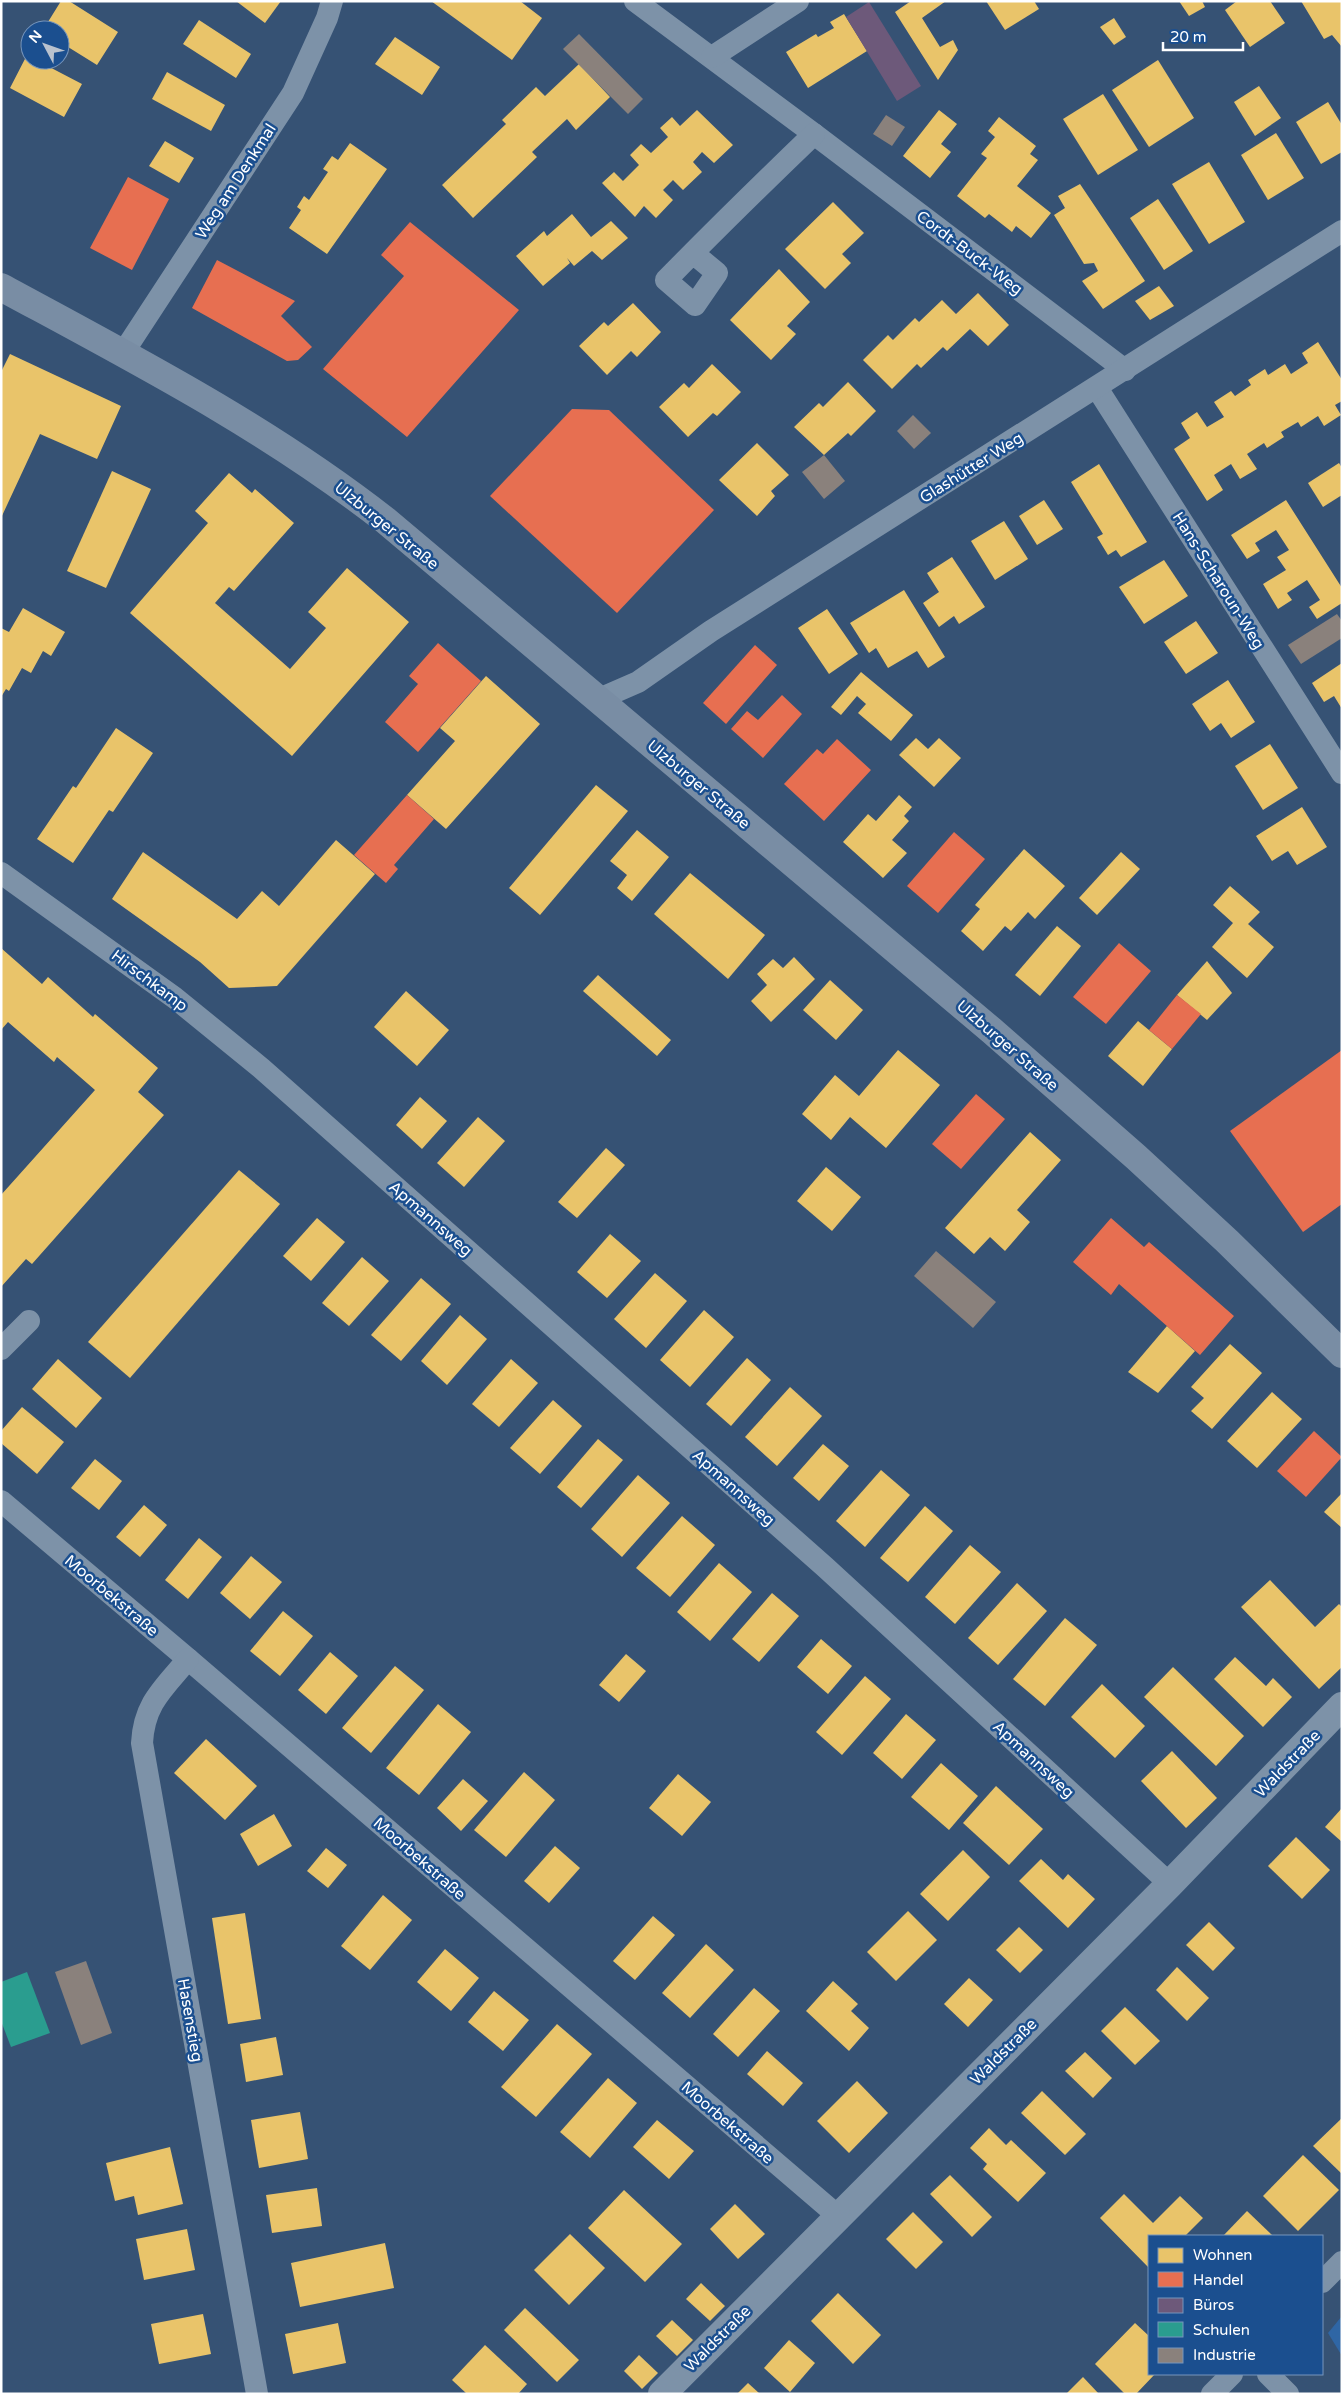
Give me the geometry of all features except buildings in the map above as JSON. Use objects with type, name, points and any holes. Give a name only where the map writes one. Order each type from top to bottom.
[{"type":"main road","name":"Ulzburger Straße","points":[[1,287],[191,390],[282,445],[361,502],[599,699],[977,1017],[1136,1157],[1227,1241],[1342,1354]]},
{"type":"street","name":"Weg am Denkmal","points":[[123,353],[293,93],[328,18],[332,1]]},
{"type":"street","name":"Cordt-Buck-Weg","points":[[635,1],[712,57],[1125,370]]},
{"type":"street","points":[[712,57],[798,1]]},
{"type":"street","points":[[693,253],[814,134]]},
{"type":"street","name":"Glashütter Weg","points":[[599,699],[638,682],[710,631],[1097,388],[1342,231]]},
{"type":"street","name":"Hans-Scharoun-Weg","points":[[1097,388],[1342,773]]},
{"type":"street","name":"Hirschkamp","points":[[1,873],[175,998],[293,1096]]},
{"type":"street","name":"Apmannsweg","points":[[293,1096],[825,1568],[1170,1884]]},
{"type":"street","points":[[1,1349],[30,1321]]},
{"type":"street","name":"Moorbekstraße","points":[[1,1502],[188,1659],[838,2216]]},
{"type":"street","name":"Hasenstieg","points":[[188,1659],[152,1702],[146,1715],[142,1743],[257,2394]]},
{"type":"street","name":"Waldstraße","points":[[662,2394],[1170,1884],[1342,1706]]},
{"type":"street","points":[[1323,2281],[1342,2262]]},
{"type":"street","points":[[1212,2394],[1231,2375]]},
{"type":"street","points":[[1269,2375],[1288,2394]]},
{"type":"shaded area","points":[[1342,2316],[1342,2356],[1328,2333]]}]
